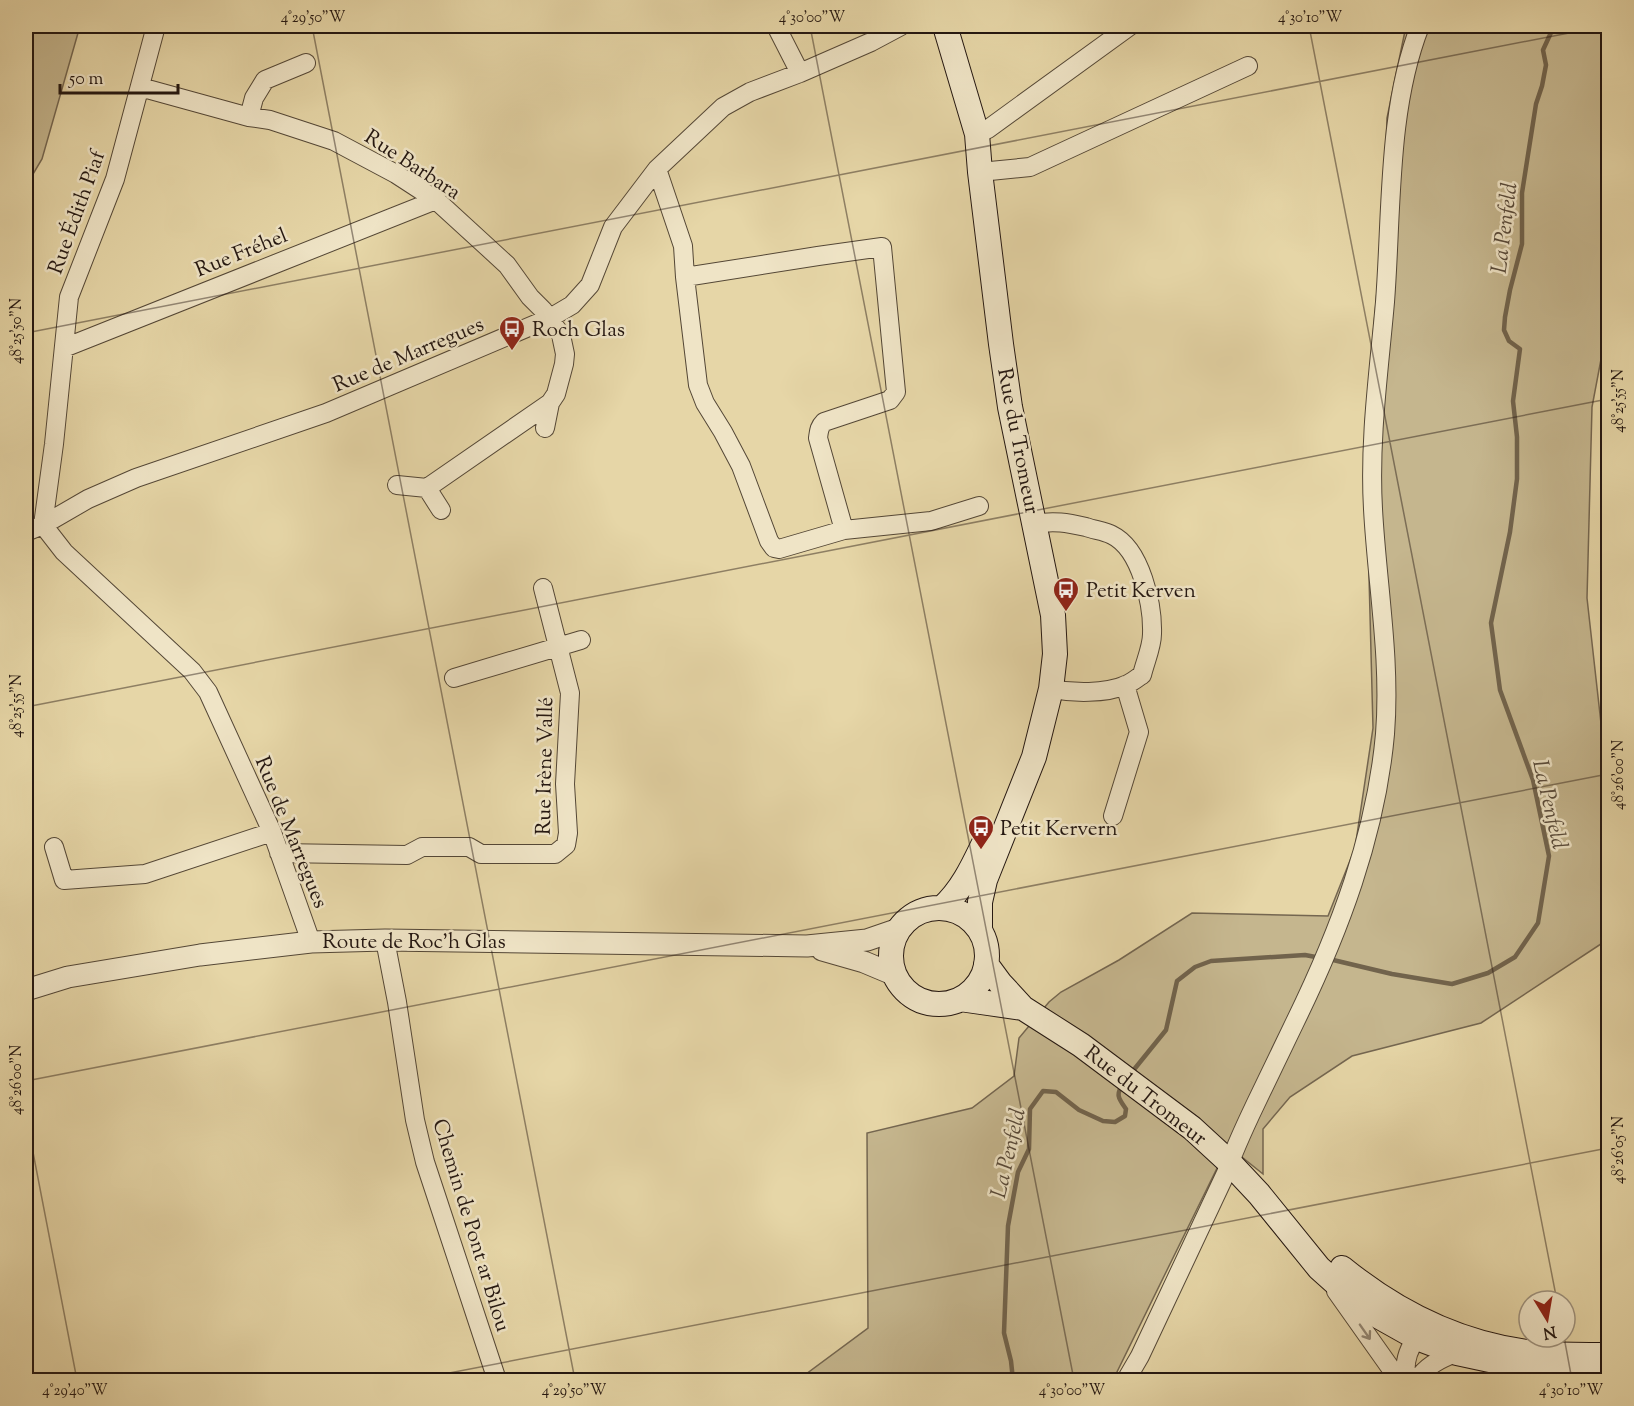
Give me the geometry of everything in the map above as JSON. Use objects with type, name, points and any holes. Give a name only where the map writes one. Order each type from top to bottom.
[{"type":"main road","name":"Rue du Tromeur","points":[[937,26],[980,172]]},
{"type":"main road","name":"Rue du Tromeur","points":[[945,26],[977,134],[1010,406],[1053,615],[1055,654],[1049,699],[1034,757],[985,880],[980,902],[980,930]]},
{"type":"main road","name":"Rue du Tromeur","points":[[942,908],[950,902],[969,875],[1003,805],[1049,699]]},
{"type":"main road","points":[[942,908],[960,912],[974,923],[985,941],[987,952],[983,975],[970,993],[948,1003],[935,1004],[911,995],[902,986],[891,963],[891,951],[899,928],[911,917],[926,910],[942,908]]},
{"type":"main road","name":"Rue du Tromeur","points":[[986,964],[1023,1008],[1081,1045],[1192,1128],[1325,1255],[1362,1284],[1410,1314],[1455,1334],[1497,1346],[1547,1354],[1608,1355]]},
{"type":"main road","name":"Rue du Tromeur","points":[[960,999],[1023,1008]]},
{"type":"main road","name":"Rue du Tromeur","points":[[1259,1194],[1319,1268],[1376,1315],[1417,1338],[1457,1353],[1550,1373],[1608,1376]]},
{"type":"street","name":"Rue Édith Piaf","points":[[43,525],[69,297],[115,179],[156,26]]},
{"type":"street","points":[[776,26],[800,73]]},
{"type":"street","name":"Rue de Marregues","points":[[26,532],[136,477],[326,413],[550,318],[572,305],[590,285],[613,226],[657,169],[723,106],[750,92],[871,42],[901,26]]},
{"type":"street","points":[[977,134],[988,129],[1131,26]]},
{"type":"street","points":[[1126,1380],[1140,1356],[1221,1184],[1241,1135],[1298,1016],[1349,897],[1363,850],[1376,791],[1385,736],[1387,685],[1373,508],[1373,417],[1385,301],[1396,128],[1410,55],[1420,26]]},
{"type":"street","points":[[249,117],[254,98],[265,80],[306,63]]},
{"type":"street","points":[[980,172],[1030,167],[1248,66]]},
{"type":"street","name":"Rue Barbara","points":[[140,87],[249,117],[270,120],[334,141],[396,174],[436,200],[507,265],[561,335],[565,354],[564,364],[556,394],[550,403],[545,428]]},
{"type":"street","points":[[657,169],[682,246],[698,385],[705,403],[741,466],[768,541],[774,548],[779,549],[844,531],[931,521],[979,506]]},
{"type":"street","name":"Rue Fréhel","points":[[64,348],[436,200]]},
{"type":"street","points":[[685,277],[882,247],[896,392],[891,400],[824,422],[820,427],[818,438],[844,531]]},
{"type":"street","points":[[397,485],[427,488],[550,403]]},
{"type":"street","points":[[427,488],[441,510]]},
{"type":"street","points":[[1035,524],[1048,521],[1067,522],[1113,535],[1130,550],[1142,576],[1150,611],[1152,636],[1142,675],[1125,685],[1099,691],[1069,693],[1049,699]]},
{"type":"street","name":"Rue de Marregues","points":[[43,525],[64,552],[183,663],[208,692],[272,832],[310,942]]},
{"type":"street","name":"Rue Irène Vallé","points":[[279,853],[407,855],[422,847],[469,847],[481,854],[555,854],[566,845],[568,833],[564,784],[570,693],[543,588]]},
{"type":"street","points":[[454,678],[581,640]]},
{"type":"street","points":[[1113,816],[1139,732],[1125,685]]},
{"type":"street","points":[[54,847],[64,880],[145,874],[272,832]]},
{"type":"street","name":"Route de Roc'h Glas","points":[[26,990],[68,977],[200,955],[310,942],[385,940],[807,946],[867,940],[899,928]]},
{"type":"street","name":"Chemin de Pont ar Bilou","points":[[385,940],[417,1131],[425,1162],[497,1380]]},
{"type":"street","name":"Route de Roc'h Glas","points":[[807,946],[864,962],[895,975]]},
{"type":"street","points":[[1319,1268],[1399,1380]]},
{"type":"street","points":[[1410,1314],[1416,1327],[1417,1338]]},
{"type":"street","points":[[1406,1380],[1406,1361],[1411,1344],[1417,1338],[1432,1331],[1446,1338],[1503,1354],[1522,1356],[1547,1354]]},
{"type":"street","points":[[1417,1380],[1435,1363],[1457,1353]]},
{"type":"shaded area","points":[[26,26],[80,26],[42,159],[26,186]]},
{"type":"shaded area","points":[[1406,26],[1608,26],[1608,339],[1602,354],[1592,407],[1587,598],[1608,786],[1607,940],[1481,1023],[1352,1056],[1290,1097],[1263,1129],[1263,1174],[1228,1146],[1113,1380],[798,1380],[868,1328],[867,1133],[972,1108],[1014,1076],[1019,1038],[1049,1002],[1061,992],[1119,960],[1192,913],[1328,916],[1355,848],[1373,728],[1365,425],[1384,213],[1387,118]]},
{"type":"waterway","name":"La Penfeld","points":[[1329,959],[1392,974],[1452,984],[1488,973],[1515,957],[1538,923],[1549,856],[1533,780],[1500,690],[1491,623],[1510,532],[1517,479],[1517,437],[1513,401],[1520,349],[1509,341],[1504,330],[1505,317],[1522,244],[1522,193],[1536,104],[1546,65],[1543,50],[1554,26]]},
{"type":"waterway","name":"La Penfeld","points":[[1132,1072],[1166,1030],[1177,981],[1195,967],[1211,961],[1305,955],[1321,958]]},
{"type":"waterway","name":"La Penfeld","points":[[1013,1380],[1004,1333],[1008,1226],[1018,1172],[1029,1149],[1030,1109],[1043,1091],[1056,1092],[1079,1110],[1103,1121],[1115,1122],[1125,1116],[1126,1109],[1119,1094],[1123,1084]]},
{"type":"place","name":"Roch Glas","points":[[512,352]]},
{"type":"place","name":"Petit Kerven","points":[[1066,613]]},
{"type":"place","name":"Petit Kervern","points":[[981,851]]}]
